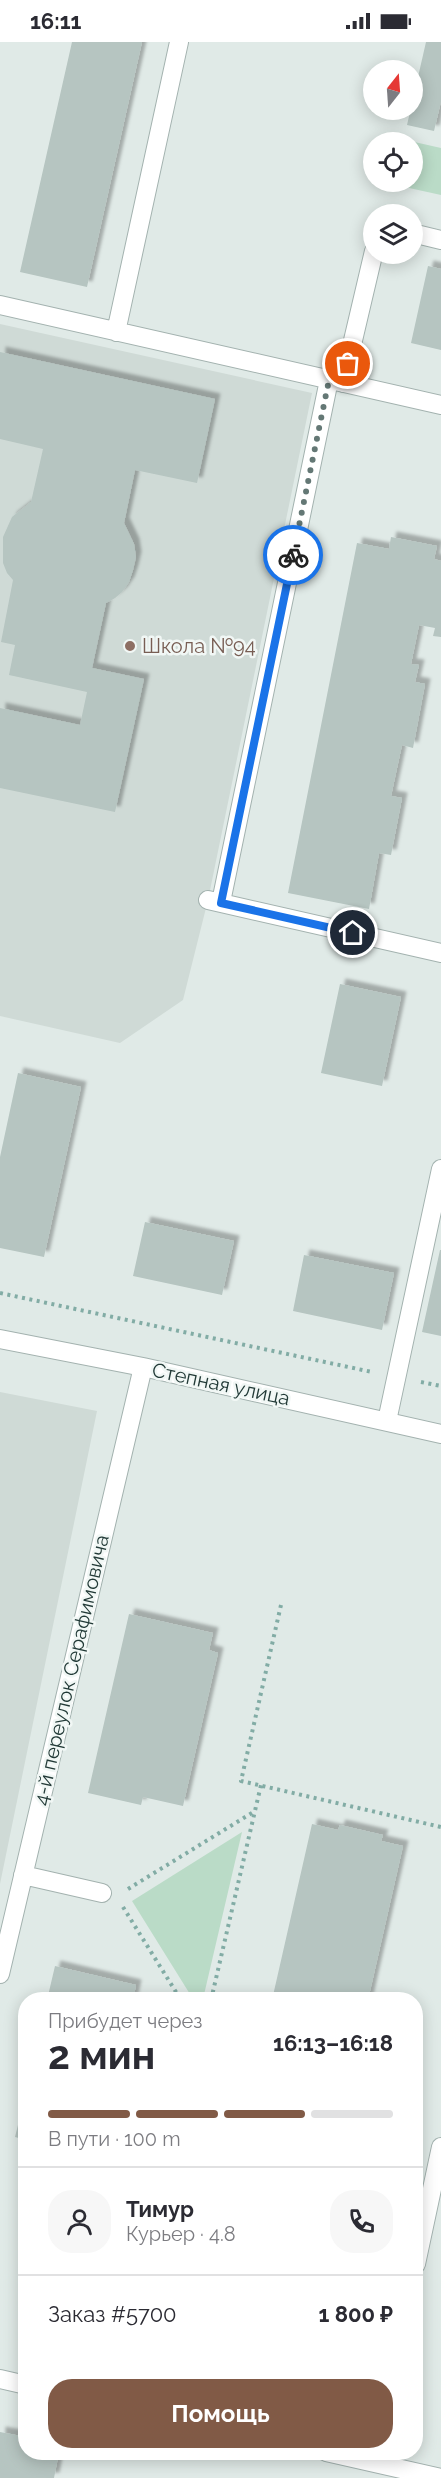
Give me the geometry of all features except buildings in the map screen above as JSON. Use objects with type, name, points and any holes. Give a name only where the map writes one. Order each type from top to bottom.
[{"type":"street","points":[[116,332],[178,42]]},
{"type":"street","points":[[423,236],[441,240]]},
{"type":"street","points":[[370,264],[336,382],[215,901],[441,953]]},
{"type":"street","points":[[0,305],[441,405]]},
{"type":"street","points":[[387,1421],[441,1169]]},
{"type":"street","name":"Степная улица","points":[[0,1339],[142,1367],[441,1434]]},
{"type":"street","name":"4-й переулок Серафимовича","points":[[0,1974],[142,1367]]},
{"type":"street","points":[[23,1875],[102,1893]]},
{"type":"street","points":[[423,2231],[441,2147]]},
{"type":"street","points":[[0,2379],[18,2383]]},
{"type":"street","points":[[357,2460],[441,2478]]},
{"type":"path","points":[[0,1293],[441,1386]]},
{"type":"path","points":[[281,1605],[241,1781],[441,1827]]},
{"type":"path","points":[[213,1992],[261,1785]]},
{"type":"path","points":[[127,1890],[255,1811]]},
{"type":"path","points":[[123,1906],[176,1992]]},
{"type":"shaded area","name":"Школа №94","points":[[0,324],[312,393],[208,900],[183,1000],[120,1043],[0,1016]]},
{"type":"shaded area","points":[[0,1392],[97,1411],[0,1884]]},
{"type":"green space","points":[[423,144],[441,148],[441,195],[423,191]]},
{"type":"green space","points":[[242,1832],[205,1992],[189,1992],[132,1901]]},
{"type":"way so far","points":[[293,555],[329,380],[343,383],[348,364]]},
{"type":"place","name":"Школа №94","points":[[130,646]]},
{"type":"route","points":[[293,555],[221,903],[353,933]]}]
